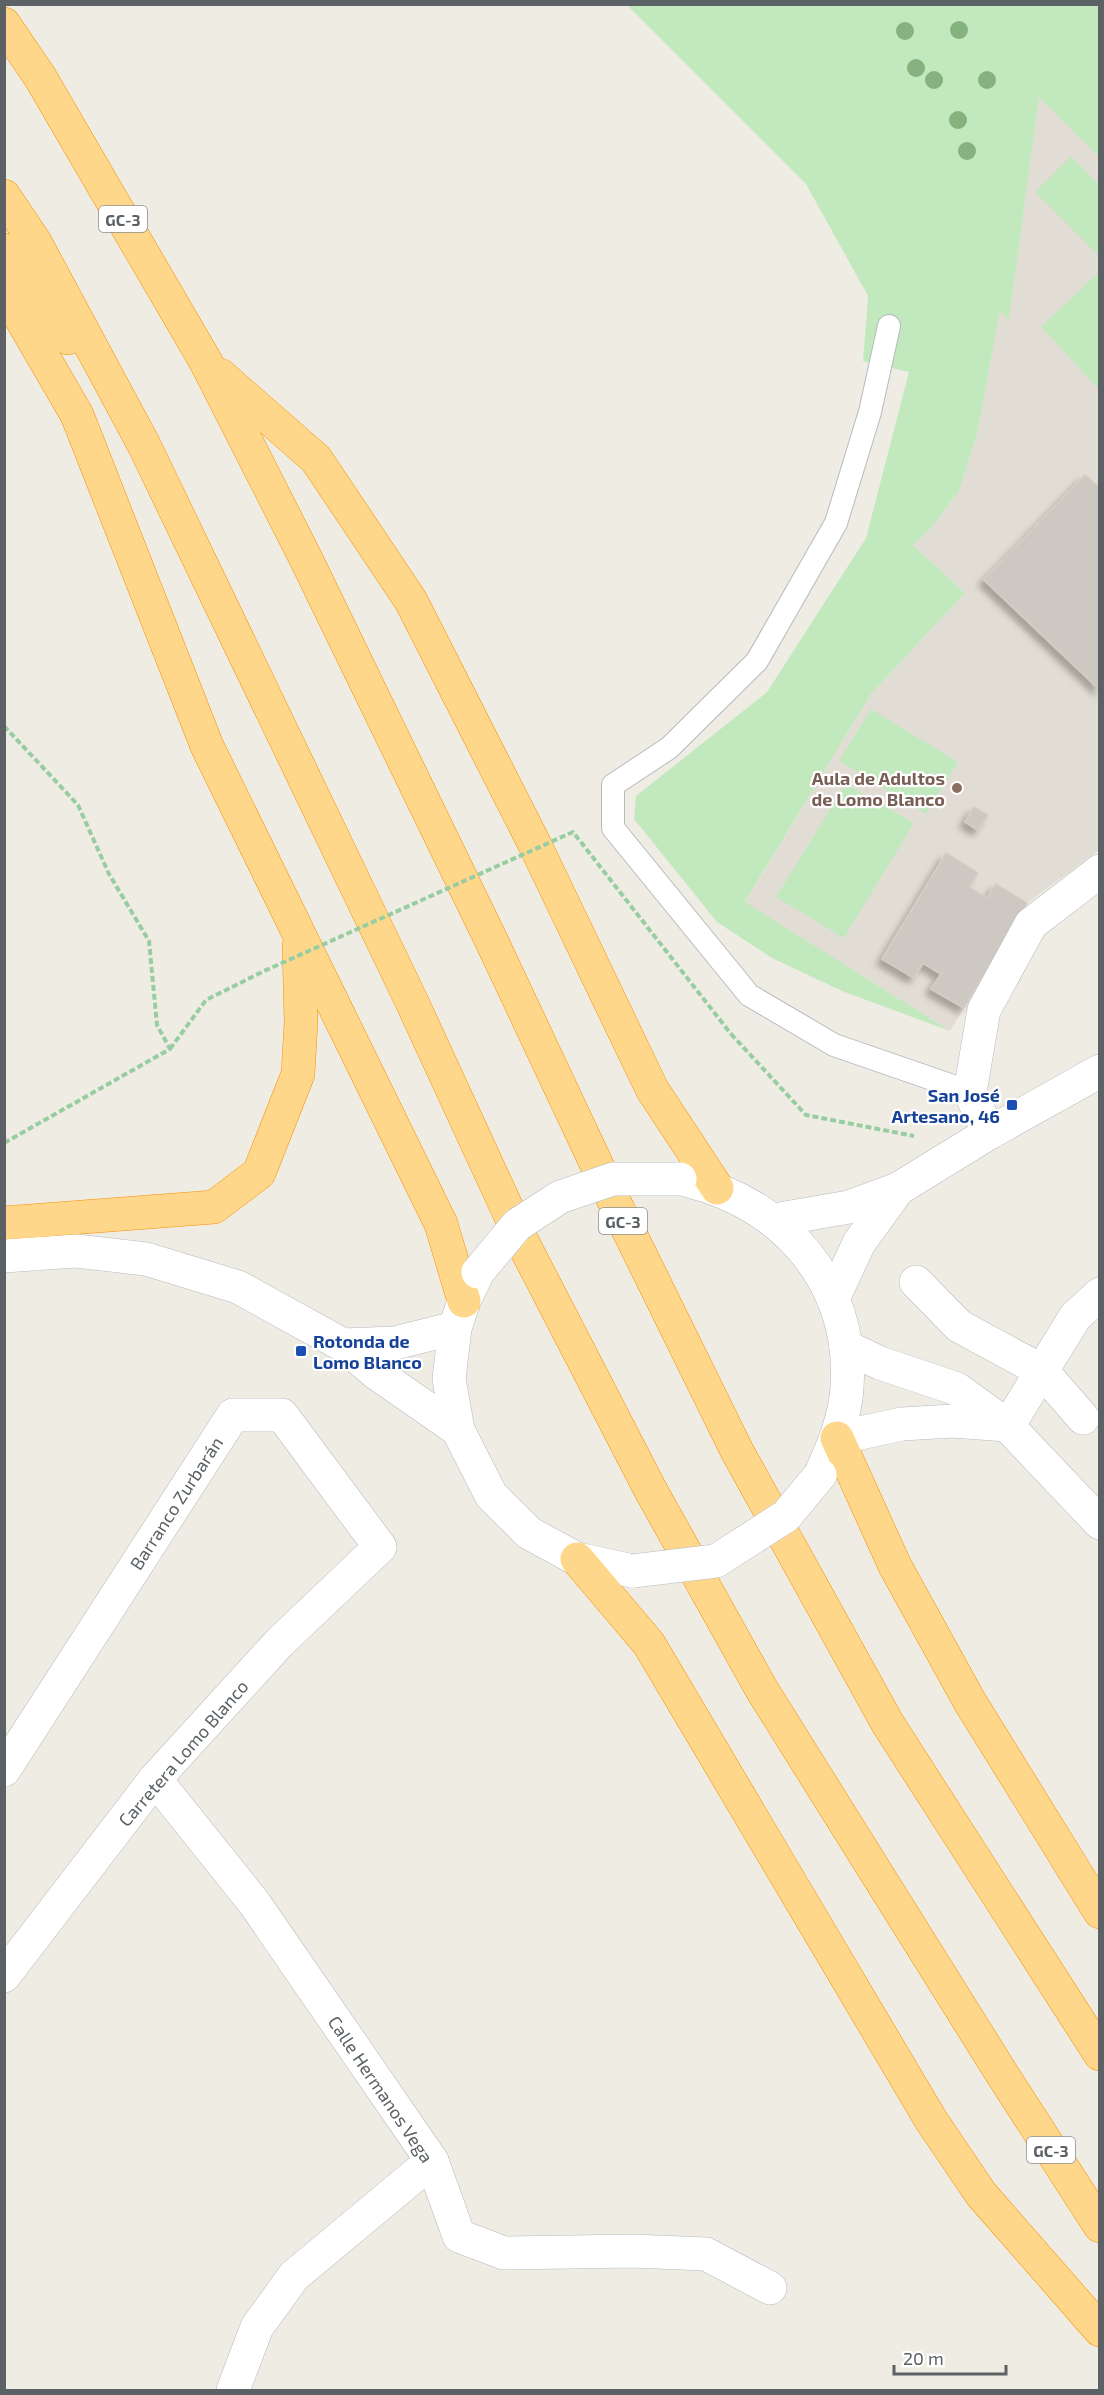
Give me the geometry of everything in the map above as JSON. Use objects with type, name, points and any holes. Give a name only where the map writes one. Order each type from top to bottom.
[{"type":"highway","name":"GC-3","points":[[4,24],[40,77],[206,362],[306,559],[492,942],[610,1193],[737,1451],[888,1724],[1098,2052]]},
{"type":"highway","points":[[4,196],[35,242],[144,445]]},
{"type":"highway","name":"GC-3","points":[[4,250],[144,445],[411,1000],[523,1243],[650,1489],[762,1690],[1002,2074],[1100,2226]]},
{"type":"highway","points":[[4,289],[77,415],[207,746],[441,1224],[459,1315]]},
{"type":"highway","points":[[206,362],[316,459],[411,601],[536,845],[652,1089],[717,1188]]},
{"type":"highway","points":[[4,1223],[214,1207],[259,1173],[298,1074],[301,1022],[298,935]]},
{"type":"highway","points":[[837,1438],[895,1566],[970,1702],[1100,1912]]},
{"type":"highway","points":[[578,1559],[649,1644],[931,2120],[981,2194],[1100,2330]]},
{"type":"street","points":[[989,1133],[970,1092],[984,1011],[1031,924],[1100,871]]},
{"type":"street","points":[[774,1221],[849,1207],[898,1189],[989,1133],[1100,1071]]},
{"type":"street","points":[[613,1179],[680,1179],[717,1188],[748,1202],[795,1240],[817,1268],[833,1299],[846,1347],[847,1389],[837,1438],[820,1475],[786,1516],[716,1561],[633,1571],[578,1559],[529,1533],[491,1495],[458,1431],[449,1379],[459,1315],[478,1272],[517,1225],[560,1197],[613,1179]]},
{"type":"street","points":[[833,1299],[859,1243],[898,1189]]},
{"type":"street","points":[[4,1256],[76,1251],[146,1258],[238,1287],[343,1344],[376,1373],[458,1431]]},
{"type":"street","points":[[916,1282],[959,1326],[1042,1371],[1083,1418]]},
{"type":"street","points":[[1008,1425],[1076,1317],[1100,1294]]},
{"type":"street","points":[[343,1344],[395,1343],[459,1315]]},
{"type":"street","points":[[846,1347],[880,1363],[957,1389],[1008,1425],[1100,1523]]},
{"type":"street","name":"Barranco Zurbarán","points":[[4,1770],[233,1415],[282,1415],[380,1547]]},
{"type":"street","points":[[837,1438],[902,1424],[953,1420],[1008,1425]]},
{"type":"street","name":"Carretera Lomo Blanco","points":[[4,1976],[155,1779],[280,1642],[380,1547]]},
{"type":"street","name":"Calle Hermanos Vega","points":[[155,1779],[255,1904],[432,2162],[459,2236],[504,2253],[632,2251],[706,2254],[770,2288]]},
{"type":"street","points":[[233,2391],[257,2327],[294,2276],[432,2162]]},
{"type":"lane","points":[[889,326],[870,412],[836,523],[757,661],[669,748],[613,785],[613,828],[749,995],[834,1045],[970,1092]]},
{"type":"path","points":[[4,726],[78,806],[109,874],[149,941],[157,1025],[170,1049]]},
{"type":"path","points":[[4,1143],[170,1049],[206,1000],[262,972],[573,832],[731,1034],[806,1115],[915,1136],[945,1160]]},
{"type":"shaded area","points":[[1039,96],[1099,157],[1099,850],[1027,903],[950,1031],[745,903],[871,694],[965,593],[913,545],[931,528],[959,491],[977,435],[1000,310],[1009,319]]},
{"type":"green space","points":[[627,5],[1099,5],[1099,157],[1039,97],[1009,320],[1000,311],[977,435],[959,491],[931,528],[913,545],[965,593],[871,694],[745,902],[950,1031],[842,991],[772,958],[717,922],[634,819],[636,796],[767,692],[866,538],[909,372],[863,361],[868,296],[806,184]]},
{"type":"green space","points":[[1071,156],[1099,185],[1100,253],[1098,255],[1035,192]]},
{"type":"green space","points":[[1099,272],[1099,389],[1041,327]]},
{"type":"green space","points":[[871,709],[958,762],[926,814],[839,761]]},
{"type":"green space","points":[[846,784],[914,823],[844,938],[776,897]]},
{"type":"building","points":[[1085,475],[1100,488],[1100,690],[984,580]]},
{"type":"building","points":[[974,807],[988,815],[978,830],[965,822]]},
{"type":"building","points":[[946,853],[978,873],[969,887],[987,898],[996,884],[1027,903],[964,1008],[931,989],[941,974],[923,963],[914,978],[882,959]]},
{"type":"place","name":"Aula de Adultos de Lomo Blanco","points":[[957,788]]},
{"type":"place","name":"San José Artesano, 46","points":[[1012,1105]]},
{"type":"place","name":"Rotonda de Lomo Blanco","points":[[301,1351]]}]
